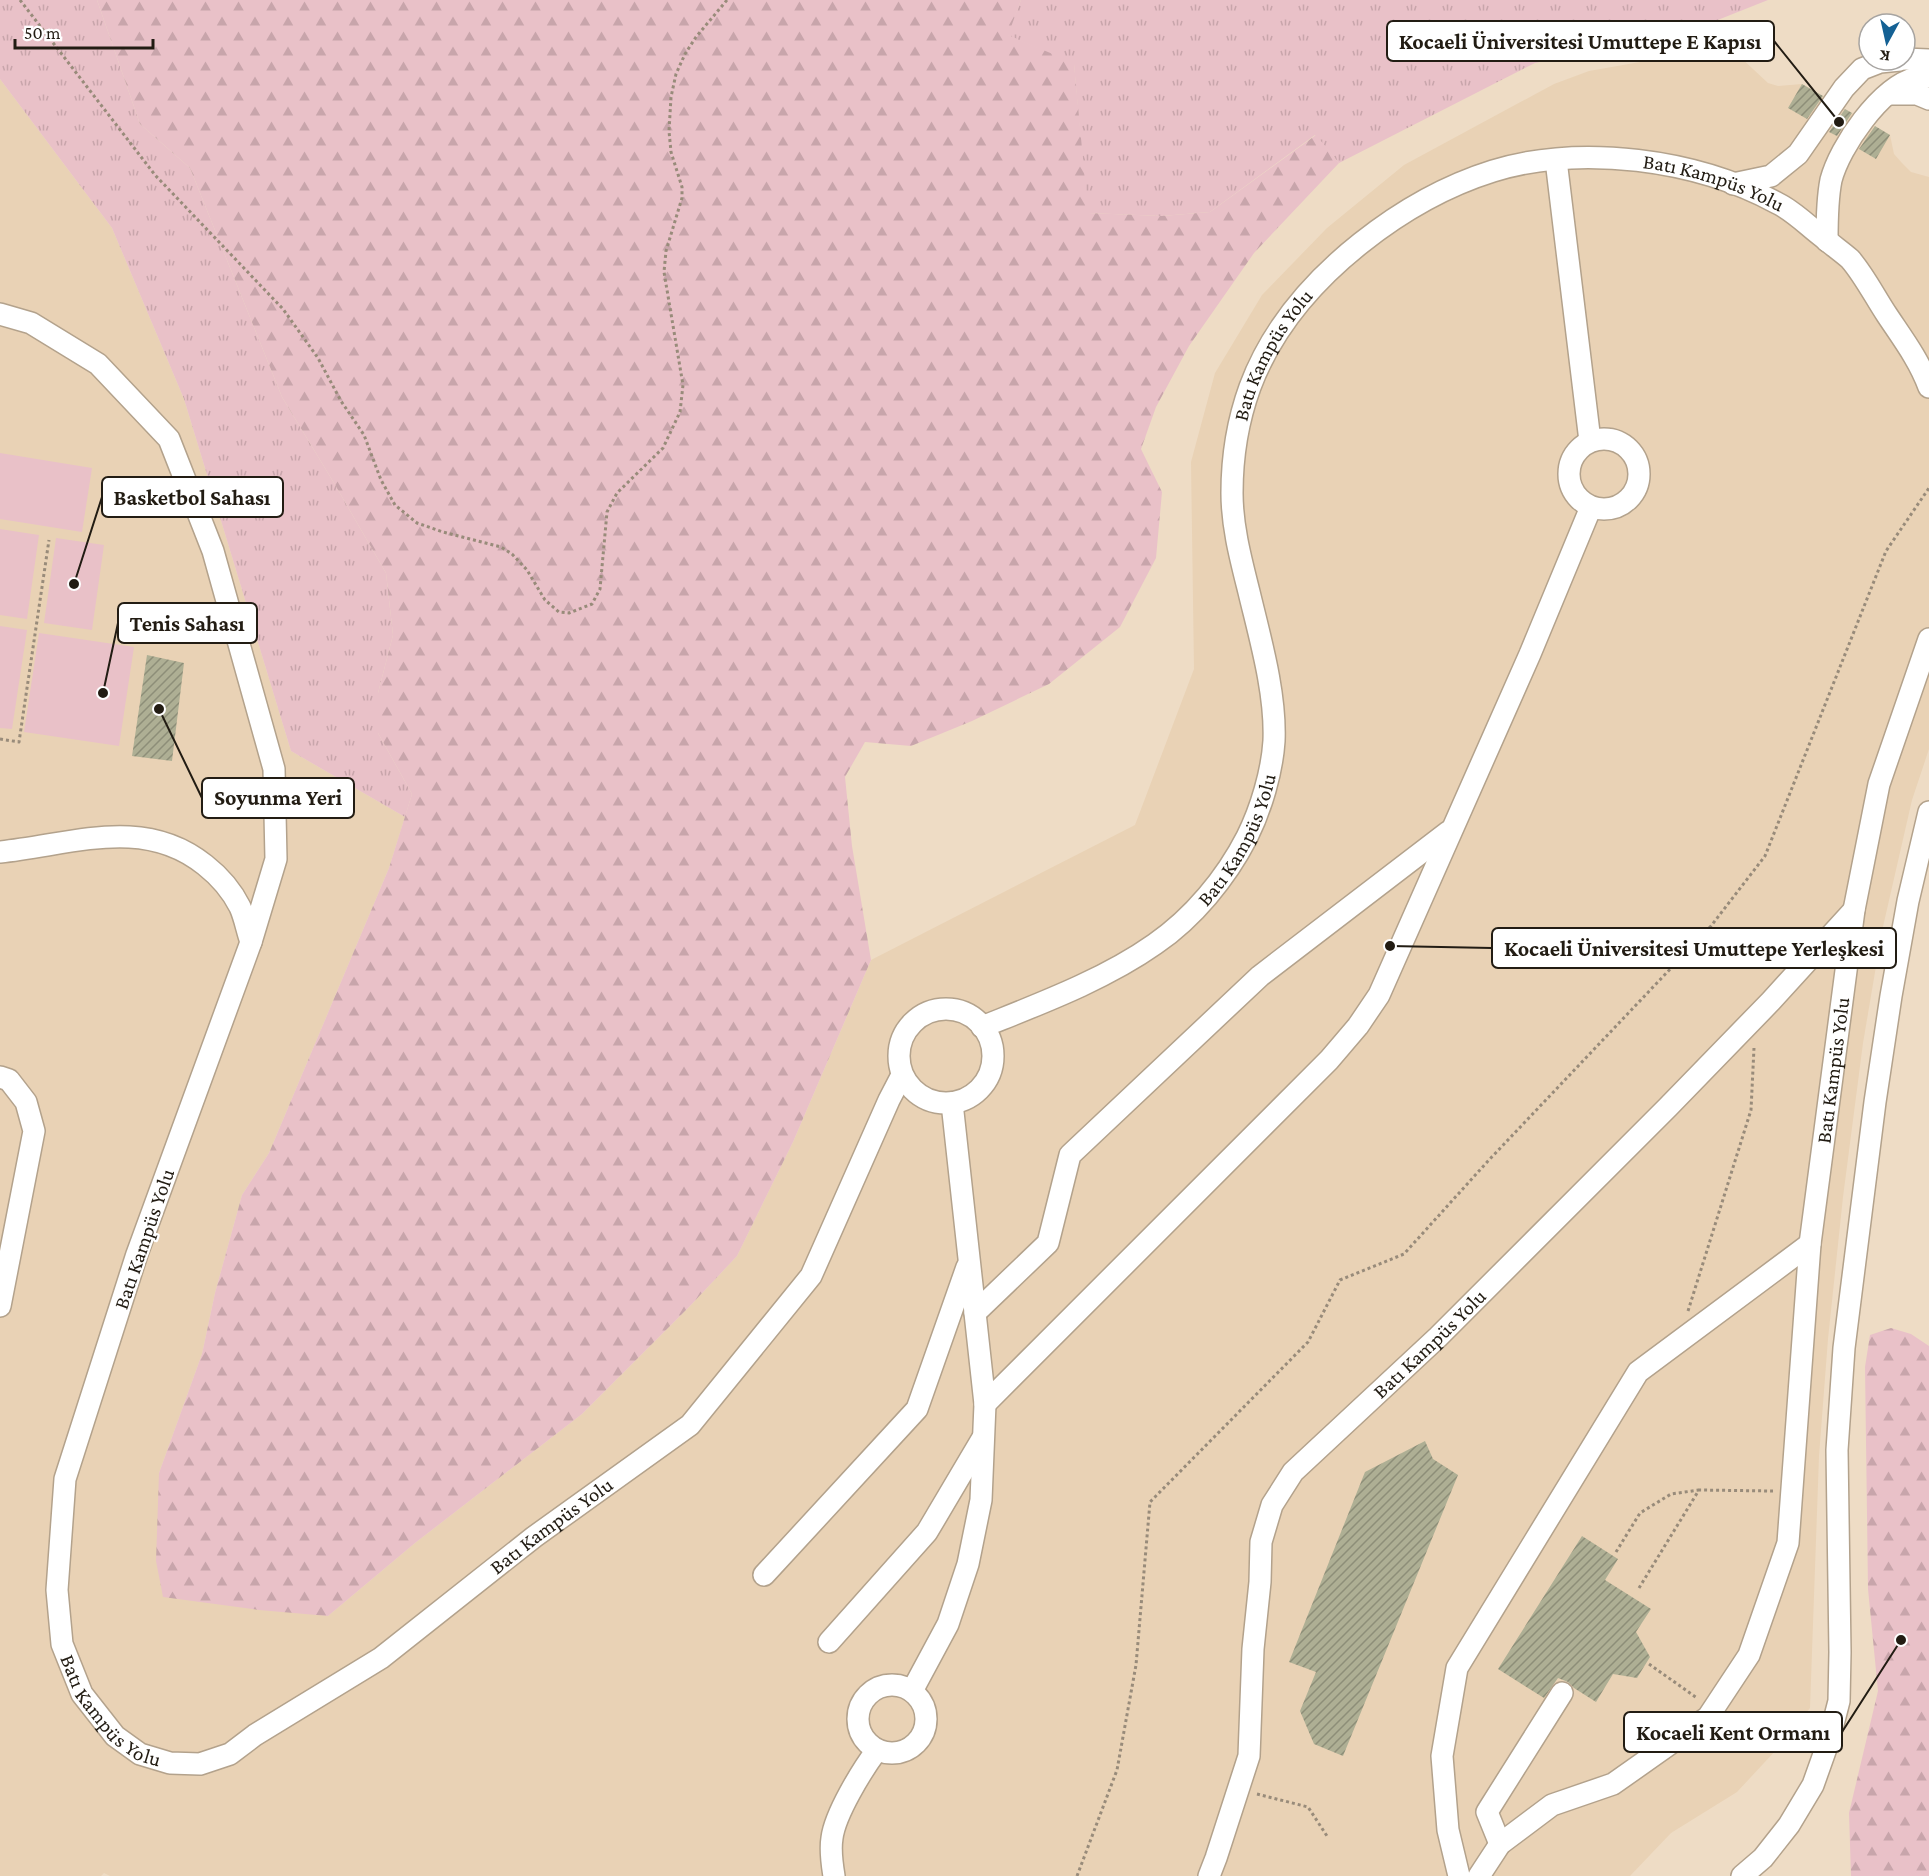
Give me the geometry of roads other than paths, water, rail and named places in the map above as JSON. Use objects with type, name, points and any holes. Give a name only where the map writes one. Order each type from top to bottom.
[{"type":"street","points":[[1827,241],[1827,206],[1832,180],[1839,158],[1853,131],[1897,87],[1915,78],[1923,62]]},
{"type":"street","points":[[1733,184],[1771,176],[1798,154],[1844,88],[1859,72]]},
{"type":"street","points":[[1889,94],[1917,94],[1929,99]]},
{"type":"street","name":"Batı Kampüs Yolu","points":[[982,1027],[1053,998],[1156,944],[1213,889],[1248,834],[1260,806],[1274,740],[1272,702],[1260,637],[1241,559],[1232,495],[1239,424],[1250,386],[1272,339],[1318,281],[1377,230],[1413,205],[1491,172],[1523,164],[1556,160],[1608,158],[1653,161],[1733,184],[1780,204],[1850,260],[1921,364],[1929,387]]},
{"type":"street","points":[[1556,160],[1590,441]]},
{"type":"street","name":"Batı Kampüs Yolu","points":[[0,314],[31,323],[98,364],[169,439],[213,551],[274,769],[276,859],[251,942],[137,1254],[65,1479],[57,1590],[62,1644],[82,1694],[115,1736],[140,1754],[170,1764],[201,1764],[230,1754],[255,1735],[381,1658],[534,1537],[690,1425],[811,1276],[902,1075]]},
{"type":"street","points":[[1613,440],[1623,444],[1638,462],[1640,473],[1633,495],[1625,503],[1614,508],[1591,507],[1581,501],[1569,480],[1569,468],[1573,457],[1590,441],[1613,440]]},
{"type":"street","points":[[985,1404],[1329,1060],[1358,1026],[1379,995],[1530,654],[1591,507]]},
{"type":"street","name":"Batı Kampüs Yolu","points":[[1479,1876],[1500,1844],[1552,1805],[1613,1784],[1708,1717],[1749,1655],[1788,1543],[1810,1244],[1854,910],[1879,784],[1929,639]]},
{"type":"street","points":[[1742,1876],[1763,1858],[1789,1826],[1813,1785],[1829,1740],[1839,1701],[1837,1450],[1844,1348],[1875,1102],[1891,996],[1908,901],[1929,812]]},
{"type":"street","points":[[975,1313],[1048,1242],[1070,1155],[1260,976],[1451,830]]},
{"type":"street","points":[[0,852],[115,836],[153,838],[189,852],[218,875],[240,906],[251,942]]},
{"type":"street","name":"Batı Kampüs Yolu","points":[[1209,1876],[1249,1756],[1253,1648],[1260,1582],[1261,1542],[1272,1505],[1293,1472],[1438,1337],[1668,1107],[1771,1001],[1854,910]]},
{"type":"street","points":[[949,1009],[965,1013],[982,1027],[993,1048],[988,1078],[979,1090],[966,1099],[952,1103],[936,1103],[910,1088],[902,1075],[898,1059],[900,1043],[907,1029],[918,1018],[933,1011],[949,1009]]},
{"type":"street","points":[[0,1077],[9,1080],[26,1102],[34,1131],[0,1306]]},
{"type":"street","points":[[912,1691],[948,1624],[968,1564],[981,1500],[985,1404],[952,1103]]},
{"type":"street","points":[[1459,1876],[1448,1830],[1443,1756],[1457,1668],[1638,1372],[1810,1244]]},
{"type":"street","points":[[764,1575],[917,1409],[969,1261]]},
{"type":"street","points":[[829,1642],[927,1532],[983,1436]]},
{"type":"street","points":[[901,1686],[912,1691],[924,1709],[926,1720],[924,1731],[910,1748],[888,1753],[877,1750],[868,1744],[861,1734],[858,1712],[862,1702],[869,1693],[879,1687],[901,1686]]},
{"type":"street","points":[[1500,1844],[1487,1812],[1562,1692]]},
{"type":"street","points":[[834,1876],[832,1837],[863,1768],[877,1750]]},
{"type":"place","name":"Kocaeli Üniversitesi Umuttepe E Kapısı","points":[[1839,122]]},
{"type":"place","name":"Basketbol Sahası","points":[[74,584]]},
{"type":"place","name":"Tenis Sahası","points":[[103,693]]},
{"type":"place","name":"Soyunma Yeri","points":[[159,709]]},
{"type":"place","name":"Kocaeli Üniversitesi Umuttepe Yerleşkesi","points":[[1390,946]]},
{"type":"place","name":"Kocaeli Kent Ormanı","points":[[1901,1640]]}]
